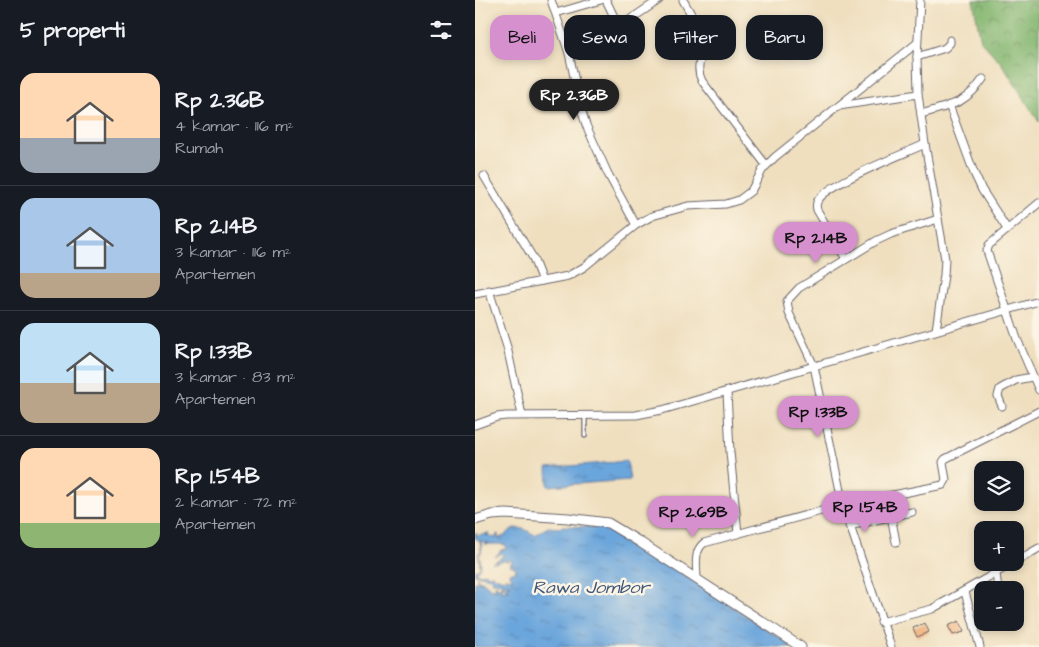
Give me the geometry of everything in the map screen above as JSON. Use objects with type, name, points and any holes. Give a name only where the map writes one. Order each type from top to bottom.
[{"type":"street","points":[[551,0],[564,37]]},
{"type":"street","points":[[557,13],[601,0]]},
{"type":"street","points":[[606,0],[613,15]]},
{"type":"street","points":[[637,15],[659,0]]},
{"type":"street","points":[[683,0],[702,42],[702,52],[698,66],[702,81],[766,165]]},
{"type":"street","points":[[920,0],[917,43],[918,94],[945,267],[936,330]]},
{"type":"street","points":[[917,57],[945,48],[950,44],[950,40]]},
{"type":"street","points":[[475,294],[568,276],[578,271],[636,225],[659,213],[674,209],[726,204],[739,200],[751,191],[766,165],[917,43]]},
{"type":"street","points":[[570,60],[586,125],[608,174],[636,225]]},
{"type":"street","points":[[921,114],[967,98],[983,79]]},
{"type":"street","points":[[838,106],[918,94]]},
{"type":"street","points":[[949,105],[974,173],[982,190],[1007,229]]},
{"type":"street","points":[[845,259],[817,210],[816,204],[839,183],[925,144]]},
{"type":"street","points":[[484,176],[533,258],[542,281]]},
{"type":"street","points":[[1039,203],[989,245],[987,253],[1007,311],[1039,390]]},
{"type":"street","points":[[891,647],[843,505],[814,366],[789,313],[787,301],[799,288],[845,259],[891,234],[938,219]]},
{"type":"street","points":[[489,290],[507,347],[522,415]]},
{"type":"street","points":[[475,425],[497,417],[522,415],[636,415],[662,410],[1039,301]]},
{"type":"street","points":[[1002,406],[998,396],[1000,389],[1012,382],[1033,377]]},
{"type":"street","points":[[727,392],[730,452],[738,534]]},
{"type":"street","points":[[697,580],[697,554],[700,546],[710,541],[843,505],[944,485],[946,480],[943,462],[945,459],[1039,411]]},
{"type":"street","points":[[849,526],[912,512]]},
{"type":"street","points":[[475,520],[491,515],[506,514],[604,522],[622,531],[801,647]]},
{"type":"street","points":[[891,516],[896,542]]},
{"type":"street","points":[[1024,557],[1039,548]]},
{"type":"street","points":[[881,622],[932,609],[999,571]]},
{"type":"street","points":[[996,573],[997,581]]},
{"type":"street","points":[[965,592],[980,647]]},
{"type":"lane","points":[[585,416],[585,436]]},
{"type":"green space","points":[[973,0],[1039,0],[1039,122],[1002,64],[981,41]]},
{"type":"water","points":[[627,461],[630,480],[548,486],[547,468]]},
{"type":"water","name":"Rawa Jombor","points":[[548,527],[597,527],[618,532],[794,647],[475,647],[475,582],[478,582],[477,577],[480,583],[481,580],[491,589],[496,589],[496,584],[497,587],[504,585],[499,582],[492,581],[492,583],[491,578],[475,574],[475,570],[479,568],[476,573],[480,575],[482,573],[493,574],[491,576],[502,580],[505,578],[513,579],[509,573],[516,571],[515,567],[510,565],[512,561],[508,559],[507,562],[505,560],[495,563],[503,555],[501,553],[495,557],[501,550],[506,549],[506,545],[485,544],[490,543],[481,540],[482,547],[480,553],[480,541],[475,538],[475,533],[477,533],[477,536],[482,534],[488,536],[485,534],[488,532],[489,536],[496,538],[497,534],[499,538],[514,528],[524,529],[535,535]],"holes":[[[506,583],[511,585],[506,585],[505,588],[509,590],[503,591],[502,589]]]},
{"type":"building","points":[[959,621],[964,632],[953,635],[948,626]]},
{"type":"building","points":[[925,623],[929,632],[917,637],[913,628]]}]
